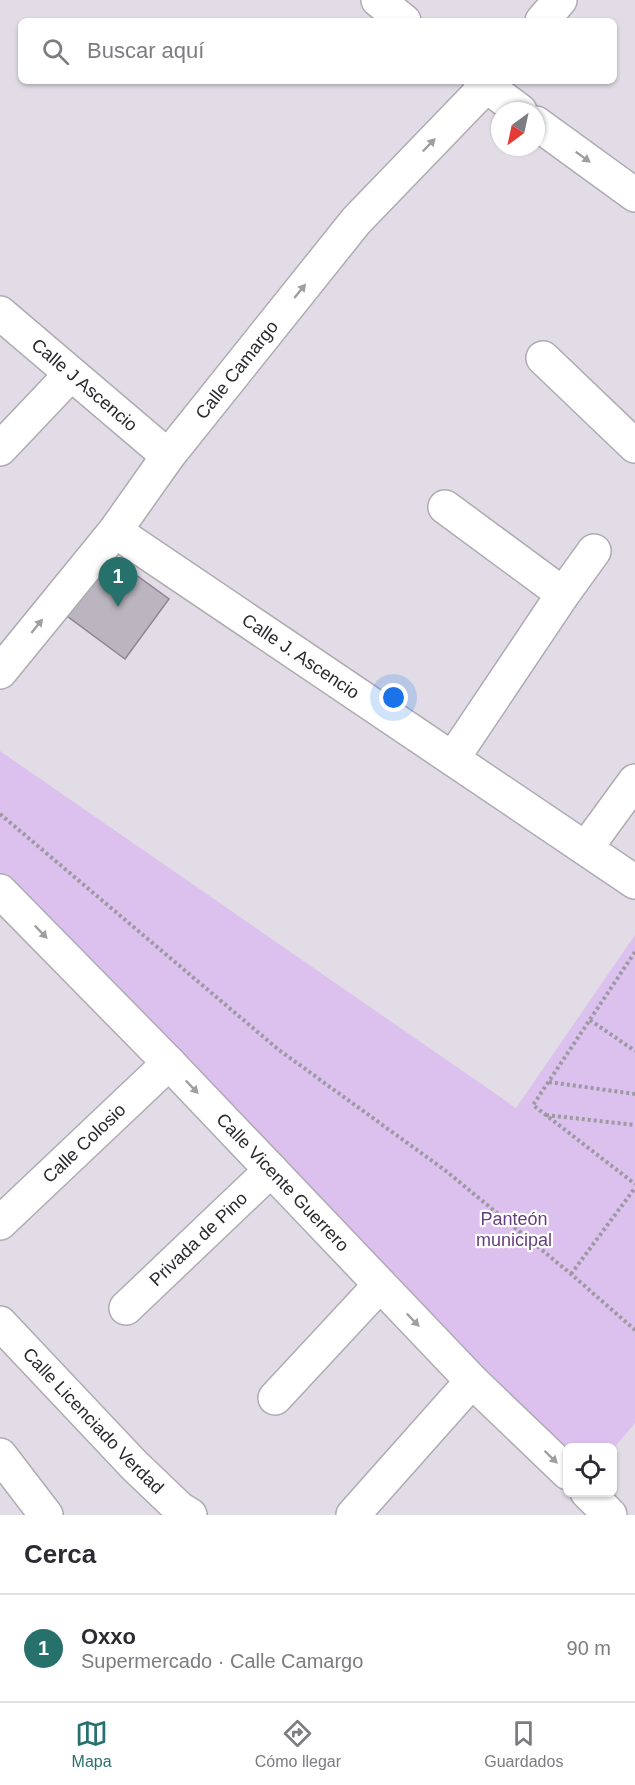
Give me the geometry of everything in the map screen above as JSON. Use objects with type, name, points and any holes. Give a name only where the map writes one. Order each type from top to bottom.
[{"type":"street","points":[[378,0],[400,18]]},
{"type":"street","points":[[545,18],[560,0]]},
{"type":"street","name":"Calle Camargo","points":[[0,672],[116,531],[168,456],[356,221],[485,84]]},
{"type":"street","points":[[487,84],[509,102]]},
{"type":"street","points":[[545,130],[635,195]]},
{"type":"street","name":"Calle J Ascencio","points":[[0,313],[168,456]]},
{"type":"street","points":[[543,358],[635,446]]},
{"type":"street","points":[[0,449],[71,374]]},
{"type":"street","points":[[445,507],[563,594]]},
{"type":"street","name":"Calle J. Ascencio","points":[[116,531],[635,882]]},
{"type":"street","points":[[453,758],[594,551]]},
{"type":"street","points":[[586,848],[635,781]]},
{"type":"street","name":"Calle Vicente Guerrero","points":[[0,891],[169,1063],[472,1381],[563,1469]]},
{"type":"street","name":"Calle Colosio","points":[[0,1223],[169,1063]]},
{"type":"street","name":"Privada de Pino","points":[[126,1308],[271,1170]]},
{"type":"street","points":[[275,1398],[380,1285]]},
{"type":"street","name":"Calle Licenciado Verdad","points":[[0,1323],[134,1465],[180,1509],[190,1515]]},
{"type":"street","points":[[353,1515],[472,1381]]},
{"type":"street","points":[[0,1455],[46,1515]]},
{"type":"path","points":[[0,814],[279,1050],[446,1171],[635,1330]]},
{"type":"path","points":[[571,1274],[635,1186],[533,1105],[635,954]]},
{"type":"path","points":[[590,1020],[635,1051]]},
{"type":"path","points":[[549,1082],[635,1094]]},
{"type":"path","points":[[545,1115],[635,1125]]},
{"type":"green space","name":"Panteón municipal","points":[[0,751],[516,1108],[635,935],[635,1423],[617,1444],[563,1443],[563,1449],[0,877]]},
{"type":"building","points":[[110,556],[169,599],[125,659],[67,616]]},
{"type":"place","name":"Oxxo","points":[[118,607]]}]
